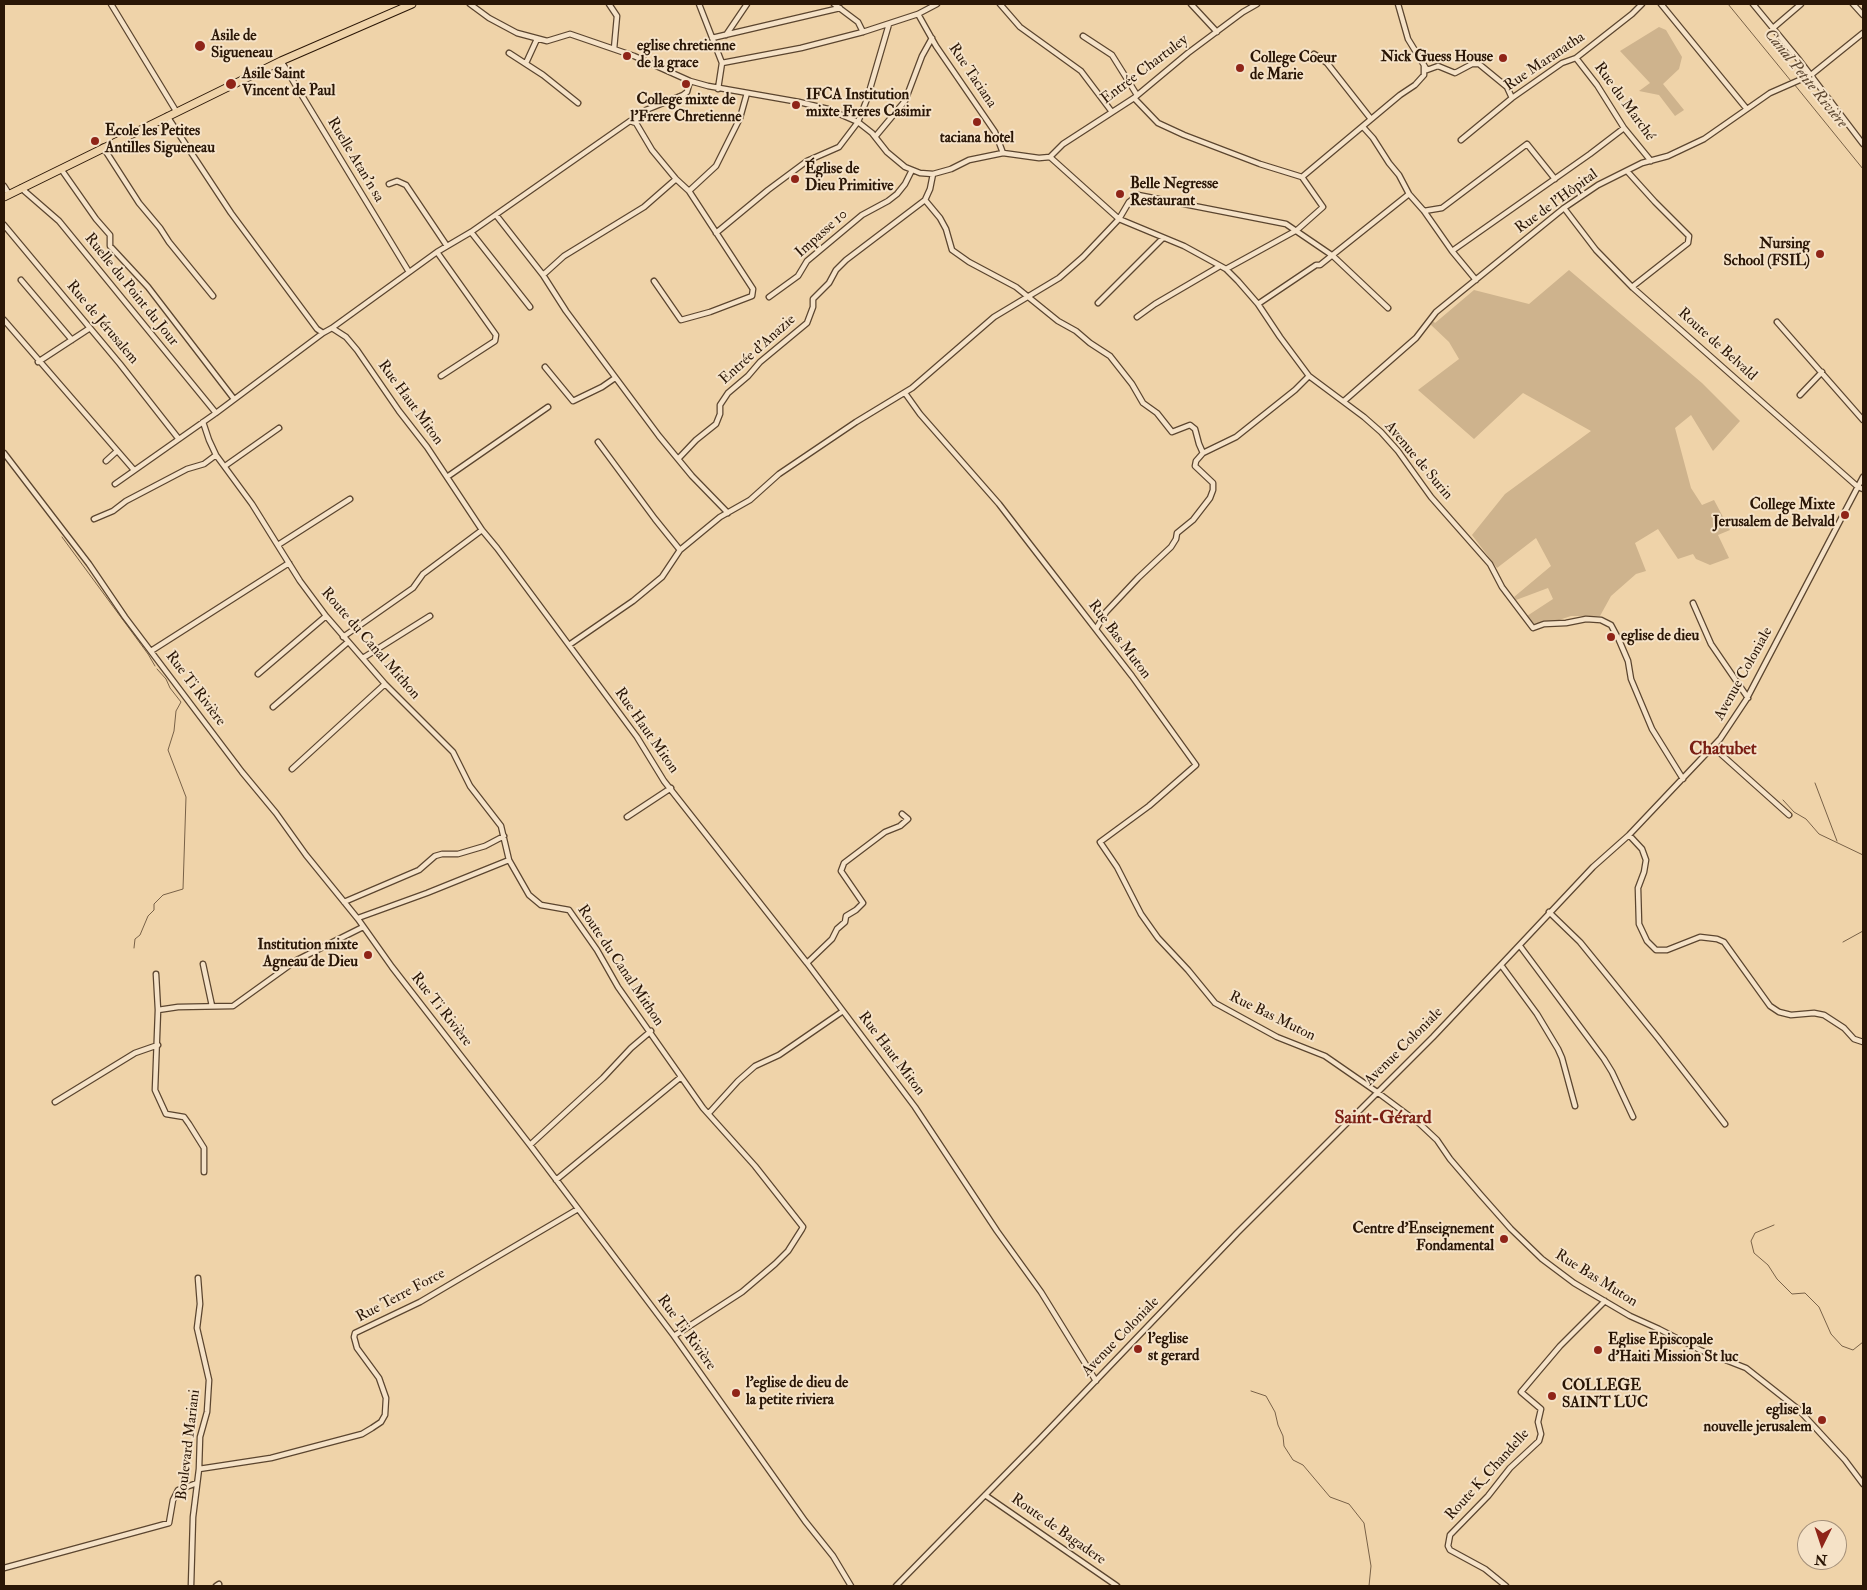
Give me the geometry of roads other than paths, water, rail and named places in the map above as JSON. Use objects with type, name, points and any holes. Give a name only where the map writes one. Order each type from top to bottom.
[{"type":"main road","points":[[6,195],[281,61],[412,4]]},
{"type":"street","points":[[112,4],[176,111]]},
{"type":"street","points":[[470,4],[489,18],[517,33],[537,39],[556,39],[570,34],[659,66],[690,81],[718,89],[818,106],[858,122],[875,137],[887,152],[905,167],[920,173],[933,174],[951,169],[969,160],[1003,153],[1039,158],[1050,157]]},
{"type":"street","points":[[609,4],[617,16],[614,49]]},
{"type":"street","points":[[699,4],[722,63],[718,89]]},
{"type":"street","points":[[726,35],[746,4]]},
{"type":"street","points":[[834,4],[858,22],[863,32]]},
{"type":"street","points":[[722,63],[801,48],[863,32],[918,14],[937,4]]},
{"type":"street","points":[[1000,4],[1020,27],[1081,71],[1112,112]]},
{"type":"street","points":[[1191,4],[1217,32]]},
{"type":"street","name":"Entrée Chartuley","points":[[1050,157],[1063,144],[1135,96],[1217,32],[1257,4]]},
{"type":"street","points":[[1398,4],[1408,39],[1427,70],[1438,66],[1454,73],[1472,64],[1479,64],[1507,87],[1512,98]]},
{"type":"street","name":"Rue Maranatha","points":[[1460,140],[1512,98],[1562,63],[1576,58],[1642,4]]},
{"type":"street","points":[[1661,4],[1746,108]]},
{"type":"street","points":[[1753,4],[1811,75],[1863,144]]},
{"type":"street","points":[[1773,28],[1801,4]]},
{"type":"street","points":[[1853,4],[1863,15]]},
{"type":"street","points":[[712,38],[840,8]]},
{"type":"street","name":"Rue Taciana","points":[[918,14],[995,132],[1003,153]]},
{"type":"street","points":[[716,233],[807,161],[839,147],[858,122],[867,99],[889,24]]},
{"type":"street","name":"Rue de l'Hôpital","points":[[1344,401],[1416,338],[1436,312],[1564,208],[1598,185],[1642,163],[1668,156],[1698,142],[1770,93],[1811,75],[1863,33]]},
{"type":"street","points":[[1083,36],[1112,55],[1135,96],[1158,123],[1260,164],[1302,177],[1323,207],[1297,230],[1226,269]]},
{"type":"street","points":[[875,137],[905,101],[922,56],[932,38]]},
{"type":"street","points":[[526,63],[537,39]]},
{"type":"street","points":[[509,53],[526,63],[578,103]]},
{"type":"street","points":[[1314,54],[1327,63],[1371,119]]},
{"type":"street","name":"Rue du Marché","points":[[1576,58],[1597,84],[1624,128],[1651,161]]},
{"type":"street","name":"Ruelle Atan'n sa","points":[[281,61],[409,272]]},
{"type":"street","points":[[1302,177],[1415,85],[1424,75],[1424,66]]},
{"type":"street","points":[[116,484],[437,252],[496,215],[625,123],[633,122],[646,110],[683,96],[687,92],[690,81]]},
{"type":"street","points":[[689,191],[716,166],[740,118],[747,93]]},
{"type":"street","points":[[166,116],[231,213],[298,306],[317,330],[323,333]]},
{"type":"street","points":[[633,122],[652,150],[676,179],[689,191],[753,290],[752,296],[710,312],[681,320],[654,281]]},
{"type":"street","points":[[1363,127],[1374,138],[1389,163],[1399,175],[1408,194],[1424,211],[1476,280]]},
{"type":"street","points":[[1452,250],[1555,179],[1624,128]]},
{"type":"street","points":[[1424,211],[1442,208],[1527,144],[1555,179]]},
{"type":"street","points":[[103,147],[139,203],[213,296]]},
{"type":"street","name":"Avenue de Surin","points":[[1050,157],[1119,219],[1184,246],[1226,269],[1258,304],[1275,331],[1309,376],[1344,401],[1381,432],[1398,451],[1431,496],[1490,564],[1502,587],[1533,628],[1544,624],[1566,623],[1586,619],[1601,620],[1611,625],[1625,654],[1631,679],[1652,729],[1684,779]]},
{"type":"street","points":[[61,169],[96,219],[110,235],[110,246],[148,287],[234,399]]},
{"type":"street","name":"Impasse 10","points":[[769,297],[798,276],[807,261],[862,215],[897,194],[912,170]]},
{"type":"street","points":[[1628,171],[1655,202],[1689,236],[1688,243],[1632,287]]},
{"type":"street","points":[[933,174],[930,189],[925,200],[940,218],[946,229],[952,250],[1016,287],[1058,321],[1076,331],[1110,356],[1132,384],[1143,403],[1157,413],[1172,432],[1190,425],[1195,430],[1198,444],[1203,454]]},
{"type":"street","points":[[543,275],[564,256],[644,207],[676,179]]},
{"type":"street","points":[[389,184],[397,181],[406,185],[447,246]]},
{"type":"street","points":[[4,186],[6,195]]},
{"type":"street","name":"Ruelle du Point du Jour","points":[[21,188],[60,221],[216,413]]},
{"type":"street","points":[[1258,304],[1316,265],[1320,265],[1333,256],[1408,194]]},
{"type":"street","points":[[569,645],[633,601],[662,577],[680,550],[728,513],[750,500],[779,474],[856,422],[912,388],[994,317],[1060,278],[1119,219],[1129,202],[1138,195],[1286,224],[1333,256],[1388,308]]},
{"type":"street","name":"Entrée d'Anazie","points":[[678,459],[696,440],[716,424],[720,414],[720,405],[728,393],[748,376],[760,362],[807,323],[813,299],[829,283],[836,270],[846,260],[925,200]]},
{"type":"street","name":"Route de Belvald","points":[[1564,208],[1596,250],[1632,287],[1861,488]]},
{"type":"street","points":[[496,215],[543,275],[566,312],[614,378],[678,459],[728,513]]},
{"type":"street","name":"Rue de Jérusalem","points":[[4,225],[178,438]]},
{"type":"street","points":[[471,232],[530,306]]},
{"type":"street","points":[[1098,303],[1163,238]]},
{"type":"street","points":[[437,252],[496,335],[495,341],[441,376]]},
{"type":"street","points":[[1137,318],[1155,304],[1220,266]]},
{"type":"street","points":[[21,280],[72,340]]},
{"type":"street","points":[[4,320],[38,362],[134,470]]},
{"type":"street","points":[[1778,322],[1863,420]]},
{"type":"street","points":[[38,362],[90,328]]},
{"type":"street","name":"Rue Haut Miton","points":[[332,328],[346,337],[357,350],[482,530],[637,737],[664,781],[807,963],[915,1107],[997,1231],[1041,1292],[1096,1381]]},
{"type":"street","points":[[545,367],[573,401],[614,378]]},
{"type":"street","points":[[1800,395],[1822,372]]},
{"type":"street","points":[[1096,629],[1106,612],[1170,547],[1176,539],[1177,533],[1193,520],[1210,498],[1213,490],[1212,483],[1194,466],[1196,461],[1203,454],[1236,437],[1295,390],[1309,376]]},
{"type":"street","name":"Rue Bas Muton","points":[[905,392],[920,414],[999,504],[1132,676],[1196,765],[1148,806],[1100,842],[1117,867],[1141,914],[1158,938],[1188,970],[1215,1004],[1277,1037],[1325,1056],[1377,1092],[1420,1124],[1437,1140],[1450,1159],[1480,1194],[1511,1229],[1542,1259],[1574,1283],[1630,1316],[1700,1350],[1746,1368],[1762,1379],[1798,1409],[1863,1484]]},
{"type":"street","points":[[447,477],[548,407]]},
{"type":"street","name":"Route du Canal Mithon","points":[[203,422],[216,455],[326,616],[385,684],[453,752],[470,786],[501,826],[509,860],[532,899],[547,907],[559,907],[569,910],[597,950],[618,987],[651,1031],[681,1077],[802,1226],[802,1229],[783,1257],[769,1270],[742,1292],[674,1336]]},
{"type":"street","points":[[225,466],[279,428]]},
{"type":"street","points":[[598,442],[680,550]]},
{"type":"street","points":[[106,461],[118,451]]},
{"type":"street","name":"Rue Ti Rivière","points":[[4,453],[89,564],[125,617],[242,772],[276,813],[306,856],[358,918],[422,1006],[674,1336],[805,1521],[833,1556],[852,1586]]},
{"type":"street","points":[[94,519],[186,469],[204,464],[216,455]]},
{"type":"street","points":[[4,465],[10,462]]},
{"type":"street","name":"Avenue Coloniale","points":[[896,1586],[986,1495],[1237,1233],[1432,1037],[1520,946],[1592,867],[1629,834],[1713,747],[1728,729],[1748,698],[1766,659],[1861,488],[1863,477]]},
{"type":"street","points":[[278,545],[350,499]]},
{"type":"street","points":[[343,637],[413,588],[423,574],[482,530]]},
{"type":"street","points":[[151,651],[289,563]]},
{"type":"street","points":[[1693,604],[1711,644],[1748,698]]},
{"type":"street","points":[[258,674],[326,616]]},
{"type":"street","points":[[363,658],[430,616]]},
{"type":"street","points":[[272,707],[348,642]]},
{"type":"street","points":[[292,769],[385,684]]},
{"type":"street","points":[[1713,747],[1789,814]]},
{"type":"street","points":[[627,818],[670,788]]},
{"type":"street","points":[[807,963],[832,939],[846,916],[863,903],[841,871],[844,863],[885,832],[900,826],[908,819],[902,814]]},
{"type":"street","points":[[1629,834],[1642,849],[1646,860],[1638,888],[1638,924],[1646,941],[1656,950],[1667,950],[1700,937],[1718,939],[1724,942],[1770,1006],[1779,1012],[1791,1015],[1820,1013],[1838,1023],[1854,1039],[1863,1042]]},
{"type":"street","points":[[344,902],[419,870],[435,856],[458,854],[485,846],[504,836]]},
{"type":"street","points":[[358,918],[436,890],[509,860]]},
{"type":"street","points":[[1549,912],[1580,942],[1725,1124]]},
{"type":"street","points":[[158,1010],[178,1007],[233,1006],[238,1004],[297,960],[363,927]]},
{"type":"street","points":[[1520,946],[1604,1059],[1633,1117]]},
{"type":"street","points":[[203,964],[212,1006]]},
{"type":"street","points":[[1501,965],[1537,1014],[1558,1048],[1575,1106]]},
{"type":"street","points":[[156,974],[158,1010],[156,1090],[166,1114],[184,1117],[190,1124],[204,1148],[204,1172]]},
{"type":"street","points":[[709,1113],[751,1069],[787,1050],[843,1011]]},
{"type":"street","points":[[530,1145],[651,1031]]},
{"type":"street","points":[[55,1102],[135,1053],[158,1045]]},
{"type":"street","points":[[556,1180],[681,1077]]},
{"type":"street","name":"Rue Terre Force","points":[[199,1469],[271,1458],[362,1434],[381,1422],[386,1415],[386,1398],[379,1378],[357,1348],[354,1337],[355,1333],[420,1302],[578,1209]]},
{"type":"street","name":"Boulevard Mariani","points":[[191,1586],[193,1518],[199,1469],[200,1437],[207,1412],[209,1380],[198,1328],[200,1304],[198,1278]]},
{"type":"street","name":"Route K_Chandelle","points":[[1506,1586],[1485,1568],[1450,1550],[1448,1546],[1450,1536],[1488,1496],[1510,1468],[1539,1441],[1541,1434],[1538,1422],[1541,1409],[1521,1392],[1560,1346],[1605,1301]]},
{"type":"street","points":[[4,1568],[169,1523],[173,1500],[178,1490],[197,1483]]},
{"type":"street","name":"Route de Bagadere","points":[[986,1495],[1117,1586]]},
{"type":"waterway","name":"Canal Petite Rivière","points":[[1728,4],[1791,81]]},
{"type":"waterway","name":"Canal Petite Rivière","points":[[1794,84],[1863,169]]},
{"type":"waterway","points":[[62,537],[155,666]]},
{"type":"waterway","points":[[134,948],[135,939],[140,935],[148,916],[154,910],[154,904],[163,895],[183,889],[186,797],[168,750],[174,731],[176,711],[181,702],[157,669]]},
{"type":"waterway","points":[[1815,783],[1837,841]]},
{"type":"waterway","points":[[1783,800],[1794,812],[1806,819],[1819,834],[1863,855]]},
{"type":"waterway","points":[[1843,942],[1863,931]]},
{"type":"waterway","points":[[1774,1225],[1755,1233],[1751,1241],[1754,1253],[1768,1265],[1777,1279],[1792,1294],[1805,1293],[1819,1307],[1831,1334],[1842,1346],[1853,1350],[1863,1342]]},
{"type":"waterway","points":[[1251,1391],[1266,1396],[1275,1412],[1283,1436],[1284,1446],[1293,1460],[1303,1465],[1330,1497],[1349,1504],[1364,1523],[1371,1566],[1369,1586]]},
{"type":"place","name":"Asile de Sigueneau","points":[[200,46]]},
{"type":"place","name":"eglise chretienne de la grace","points":[[627,56]]},
{"type":"place","name":"Nick Guess House","points":[[1503,58]]},
{"type":"place","name":"College Coeur de Marie","points":[[1240,68]]},
{"type":"place","name":"Asile Saint Vincent de Paul","points":[[231,84]]},
{"type":"place","name":"College mixte de l'Frere Chretienne","points":[[686,84]]},
{"type":"place","name":"IFCA Institution mixte Freres Casimir","points":[[796,105]]},
{"type":"place","name":"taciana hotel","points":[[977,122]]},
{"type":"place","name":"Ecole les Petites Antilles Sigueneau","points":[[95,141]]},
{"type":"place","name":"Église de Dieu Primitive","points":[[795,179]]},
{"type":"place","name":"Belle Negresse Restaurant","points":[[1120,194]]},
{"type":"place","name":"Nursing School (FSIL)","points":[[1820,254]]},
{"type":"place","name":"College Mixte Jerusalem de Belvald","points":[[1845,515]]},
{"type":"place","name":"eglise de dieu","points":[[1611,637]]},
{"type":"place","name":"Institution mixte Agneau de Dieu","points":[[368,955]]},
{"type":"place","name":"Centre d'Enseignement Fondamental","points":[[1504,1239]]},
{"type":"place","name":"l'eglise st gerard","points":[[1138,1349]]},
{"type":"place","name":"Eglise Episcopale d'Haiti Mission St luc","points":[[1598,1350]]},
{"type":"place","name":"l'eglise de dieu de la petite riviera","points":[[736,1393]]},
{"type":"place","name":"COLLEGE SAINT LUC","points":[[1552,1396]]},
{"type":"place","name":"eglise la nouvelle jerusalem","points":[[1822,1420]]},
{"type":"district","name":"Chatubet","points":[[1723,750]]},
{"type":"district","name":"Saint-Gérard","points":[[1383,1119]]}]
